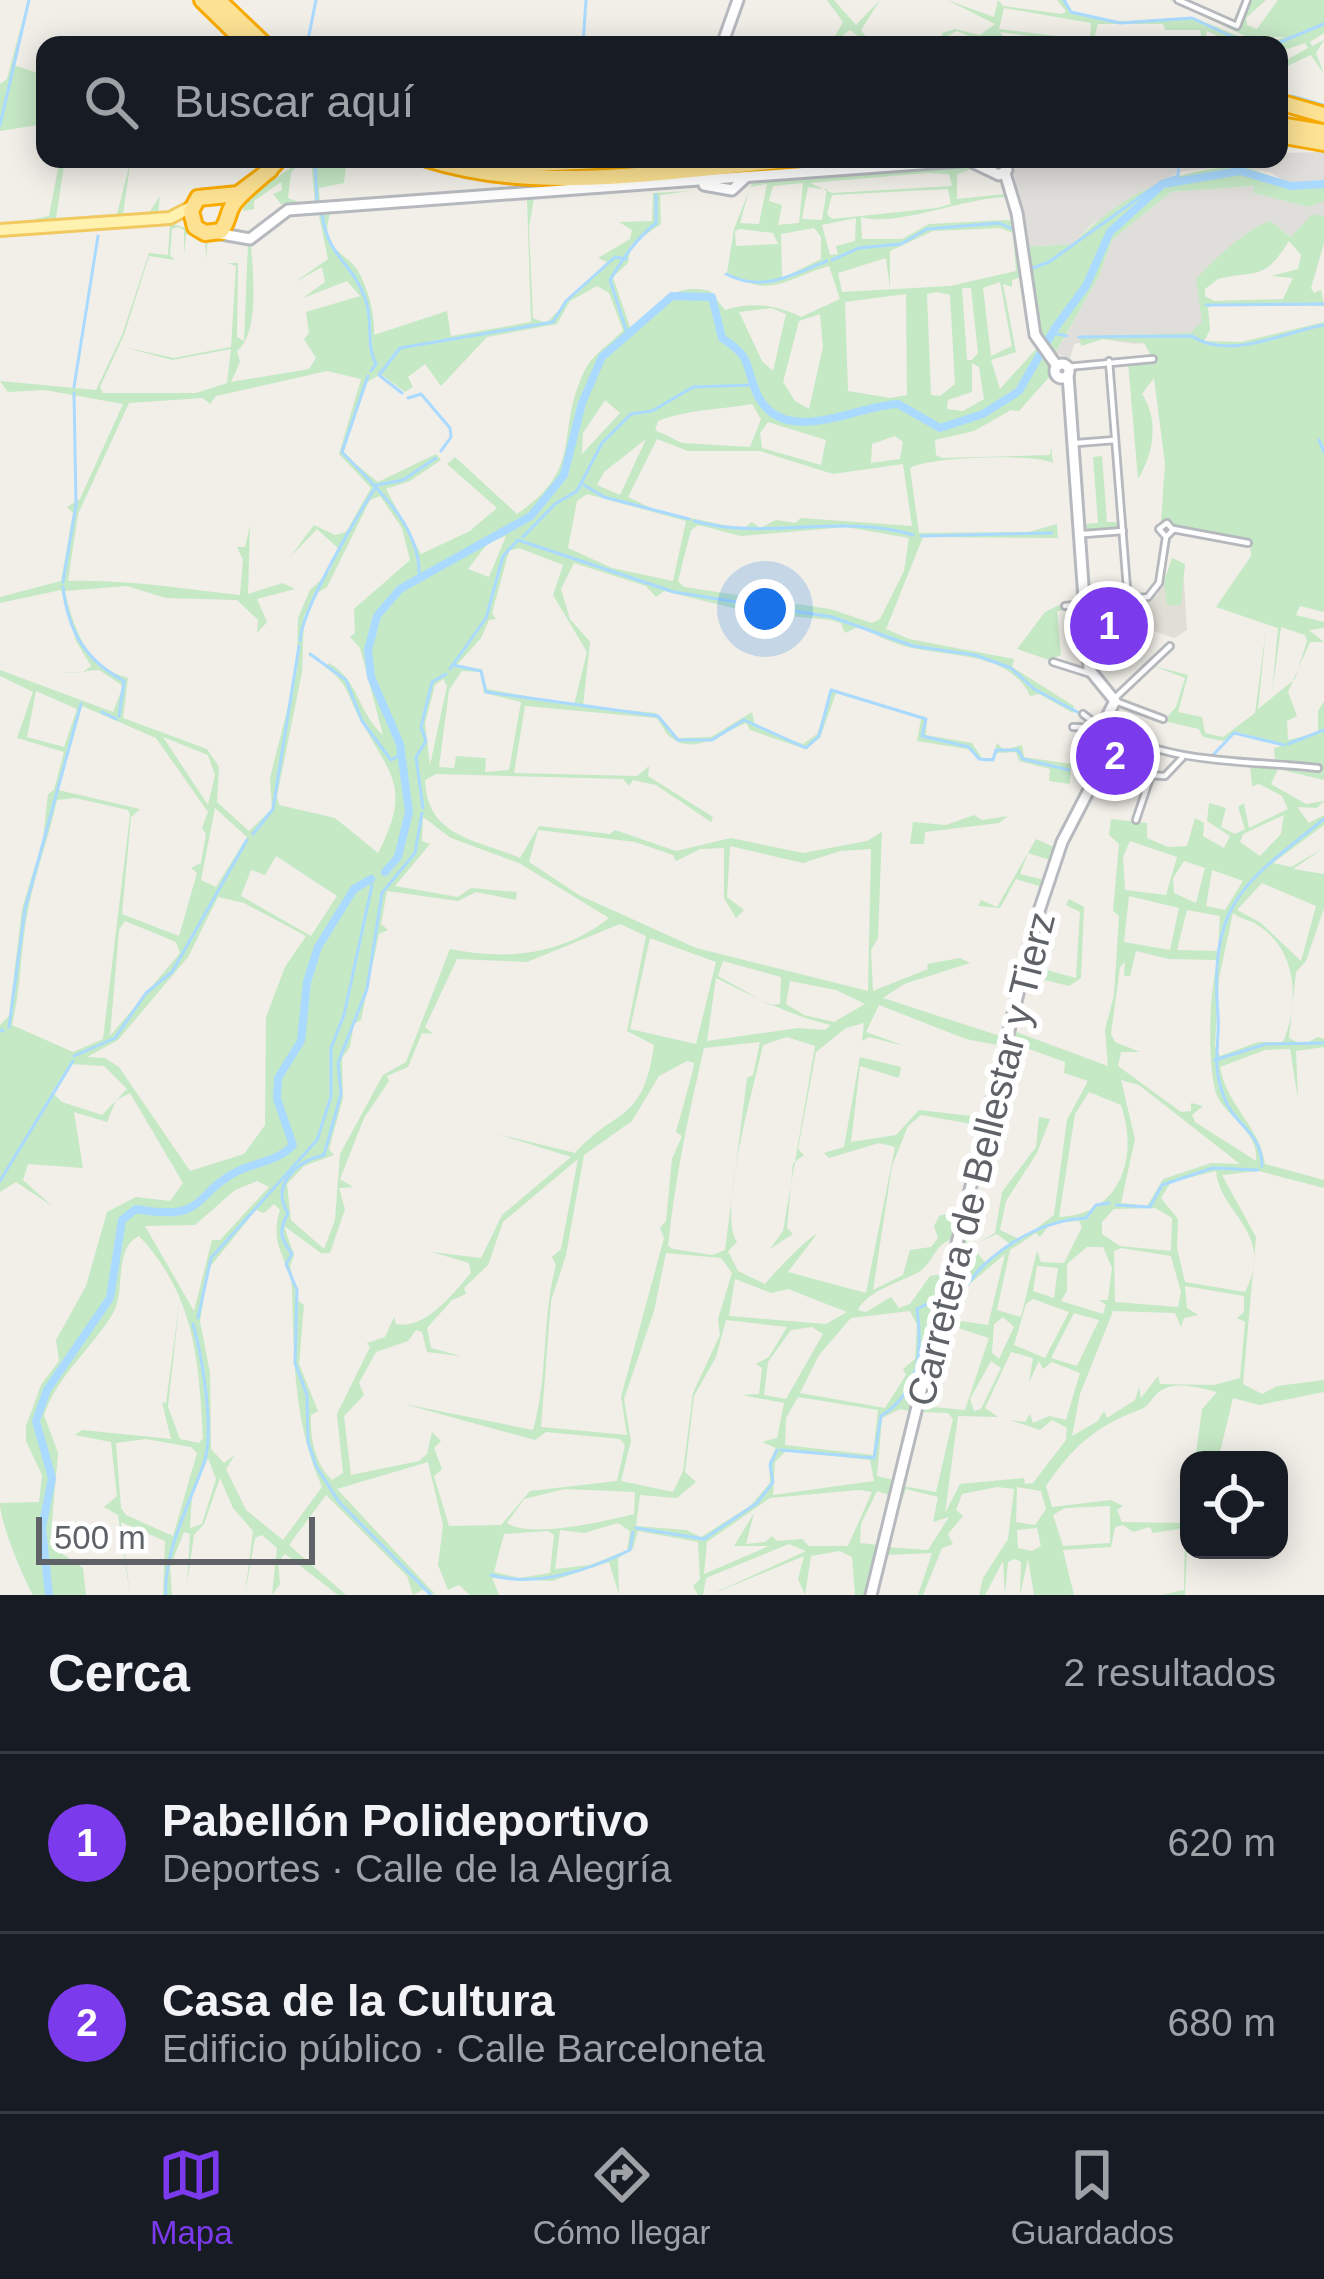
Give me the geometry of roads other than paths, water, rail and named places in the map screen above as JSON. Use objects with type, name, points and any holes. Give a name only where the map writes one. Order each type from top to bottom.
[{"type":"highway","points":[[200,0],[236,36]]},
{"type":"highway","points":[[218,0],[256,36]]},
{"type":"highway","points":[[1288,105],[1324,115]]},
{"type":"highway","points":[[1288,126],[1324,132]]},
{"type":"highway","points":[[1288,136],[1324,142]]},
{"type":"highway","points":[[227,210],[203,196],[192,206],[195,227],[227,210],[269,168]]},
{"type":"highway","points":[[255,184],[277,168]]},
{"type":"highway","points":[[493,168],[550,177],[677,168]]},
{"type":"main road","points":[[170,218],[192,206]]},
{"type":"main road","points":[[0,230],[170,218],[195,227]]},
{"type":"street","points":[[725,36],[738,0]]},
{"type":"street","points":[[1178,0],[1237,26],[1247,0]]},
{"type":"street","points":[[227,210],[238,240],[256,236],[273,217],[288,210],[675,184],[732,190],[745,178],[909,168]]},
{"type":"street","points":[[1000,168],[1040,345],[1061,369],[1067,394],[1091,674]]},
{"type":"street","points":[[1061,369],[1154,359]]},
{"type":"street","points":[[1109,361],[1128,601]]},
{"type":"street","points":[[1077,443],[1115,440]]},
{"type":"street","points":[[1166,537],[1161,526],[1167,523],[1173,529],[1248,544]]},
{"type":"street","points":[[1065,606],[1143,599],[1156,589],[1166,537],[1173,529]]},
{"type":"street","points":[[1084,535],[1123,532]]},
{"type":"street","points":[[1115,699],[1170,646]]},
{"type":"street","points":[[1053,662],[1091,674],[1115,699],[1162,719]]},
{"type":"street","name":"Carretera de Bellestar y Tierz","points":[[871,1595],[1036,920],[1061,842],[1092,784],[1103,728],[1115,699]]},
{"type":"street","points":[[1083,714],[1129,744],[1182,758],[1318,768]]},
{"type":"street","points":[[1073,727],[1103,728]]},
{"type":"street","points":[[1116,776],[1129,744]]},
{"type":"street","points":[[1126,755],[1144,758],[1147,747]]},
{"type":"street","points":[[1096,756],[1118,762]]},
{"type":"street","points":[[1092,784],[1116,776],[1165,776],[1182,758]]},
{"type":"street","points":[[1136,820],[1150,775]]},
{"type":"waterway","points":[[0,125],[29,0]]},
{"type":"waterway","points":[[309,36],[316,0]]},
{"type":"waterway","points":[[584,36],[586,0]]},
{"type":"waterway","points":[[1064,0],[1071,12],[1120,23],[1192,18],[1231,36]]},
{"type":"waterway","points":[[1288,39],[1324,24]]},
{"type":"waterway","points":[[1292,96],[1324,105]]},
{"type":"waterway","points":[[315,168],[317,204]]},
{"type":"waterway","points":[[1030,269],[1049,262],[1161,182],[1178,176],[1178,168]]},
{"type":"waterway","points":[[385,872],[398,857],[409,812],[400,744],[371,677],[368,650],[377,616],[400,589],[531,516],[564,475],[582,403],[602,357],[672,296],[712,297],[722,338],[742,355],[766,408],[782,418],[820,420],[898,404],[940,428],[983,414],[1019,391],[1086,286],[1110,232],[1163,184],[1240,171],[1291,186],[1324,184]]},
{"type":"waterway","points":[[628,336],[610,280],[630,249],[656,223],[656,195]]},
{"type":"waterway","points":[[322,213],[334,250],[365,298],[376,364],[371,371]]},
{"type":"waterway","points":[[832,260],[859,248],[901,244],[927,229],[999,223],[1015,230]]},
{"type":"waterway","points":[[74,387],[98,236]]},
{"type":"waterway","points":[[402,393],[379,375],[400,348],[553,322],[566,301],[615,257],[626,259]]},
{"type":"waterway","points":[[726,274],[765,282],[827,261]]},
{"type":"waterway","points":[[1206,305],[1324,304]]},
{"type":"waterway","points":[[1079,337],[1192,336],[1223,346],[1324,325]]},
{"type":"waterway","points":[[1052,333],[1067,336]]},
{"type":"waterway","points":[[368,376],[342,452],[404,524],[413,541],[419,578]]},
{"type":"waterway","points":[[523,537],[555,504],[577,491],[602,443],[631,414],[652,411],[693,387],[752,385]]},
{"type":"waterway","points":[[63,582],[76,505],[74,393]]},
{"type":"waterway","points":[[408,398],[421,394],[450,428],[451,437],[441,451]]},
{"type":"waterway","points":[[1319,440],[1324,452]]},
{"type":"waterway","points":[[300,641],[320,586],[377,485],[403,480],[436,458]]},
{"type":"waterway","points":[[584,485],[604,497],[689,519]]},
{"type":"waterway","points":[[694,521],[749,529],[858,526],[913,535]]},
{"type":"waterway","points":[[921,536],[1052,533]]},
{"type":"waterway","points":[[450,669],[486,618],[503,556],[518,540],[674,592],[832,617],[913,646],[975,655],[1011,668],[1034,689],[1081,714]]},
{"type":"waterway","points":[[63,587],[81,643],[99,664],[124,681],[119,716]]},
{"type":"waterway","points":[[253,834],[273,809],[299,646]]},
{"type":"waterway","points":[[310,654],[346,680],[362,721],[391,760],[398,756],[400,744]]},
{"type":"waterway","points":[[453,665],[481,671],[486,692],[658,716],[678,740],[712,740],[744,720],[806,748],[819,736],[831,690],[926,719],[922,736],[969,747],[979,759],[993,760],[996,750],[1018,750],[1023,759],[1069,770]]},
{"type":"waterway","points":[[423,808],[416,757],[426,741],[421,727],[432,682],[446,674]]},
{"type":"waterway","points":[[9,1027],[25,909],[81,704]]},
{"type":"waterway","points":[[102,712],[116,719]]},
{"type":"waterway","points":[[1288,744],[1324,730]]},
{"type":"waterway","points":[[1214,754],[1234,733],[1284,745]]},
{"type":"waterway","points":[[1115,787],[1142,792]]},
{"type":"waterway","points":[[422,813],[415,853],[382,893],[367,989],[338,1063],[341,1094],[324,1155],[304,1163],[284,1184],[288,1213],[282,1234],[292,1254],[286,1264],[297,1290],[295,1363],[307,1395],[308,1442],[316,1466],[339,1502],[431,1595]]},
{"type":"waterway","points":[[1262,1166],[1258,1145],[1229,1107],[1218,1074],[1219,946],[1226,920],[1252,880],[1324,819]]},
{"type":"waterway","points":[[74,1056],[115,1038],[146,993],[172,972],[247,840]]},
{"type":"waterway","points":[[49,1595],[42,1528],[52,1478],[36,1421],[47,1390],[110,1298],[122,1220],[136,1209],[188,1209],[224,1179],[275,1158],[293,1145],[277,1099],[278,1078],[301,1041],[307,982],[318,947],[354,889],[371,879]]},
{"type":"waterway","points":[[198,1318],[211,1258],[317,1140],[331,1097],[331,1048],[344,1015],[372,885]]},
{"type":"waterway","points":[[1215,1060],[1266,1044],[1324,1043]]},
{"type":"waterway","points":[[0,1181],[73,1061]]},
{"type":"waterway","points":[[1116,1205],[1150,1207],[1162,1185],[1213,1168],[1258,1170]]},
{"type":"waterway","points":[[950,1296],[1019,1239],[1045,1226],[1086,1218],[1096,1205],[1109,1203]]},
{"type":"waterway","points":[[781,1450],[874,1458],[881,1416],[904,1395],[916,1370],[917,1309],[941,1297]]},
{"type":"waterway","points":[[166,1595],[173,1545],[207,1449],[206,1394],[193,1324]]},
{"type":"waterway","points":[[636,1528],[704,1539],[757,1503],[773,1482],[770,1465],[777,1450]]},
{"type":"waterway","points":[[491,1575],[544,1578],[580,1570],[630,1550],[633,1532]]},
{"type":"place","name":"Pabellón Polideportivo","points":[[1109,626]]},
{"type":"place","name":"Casa de la Cultura","points":[[1115,756]]}]
